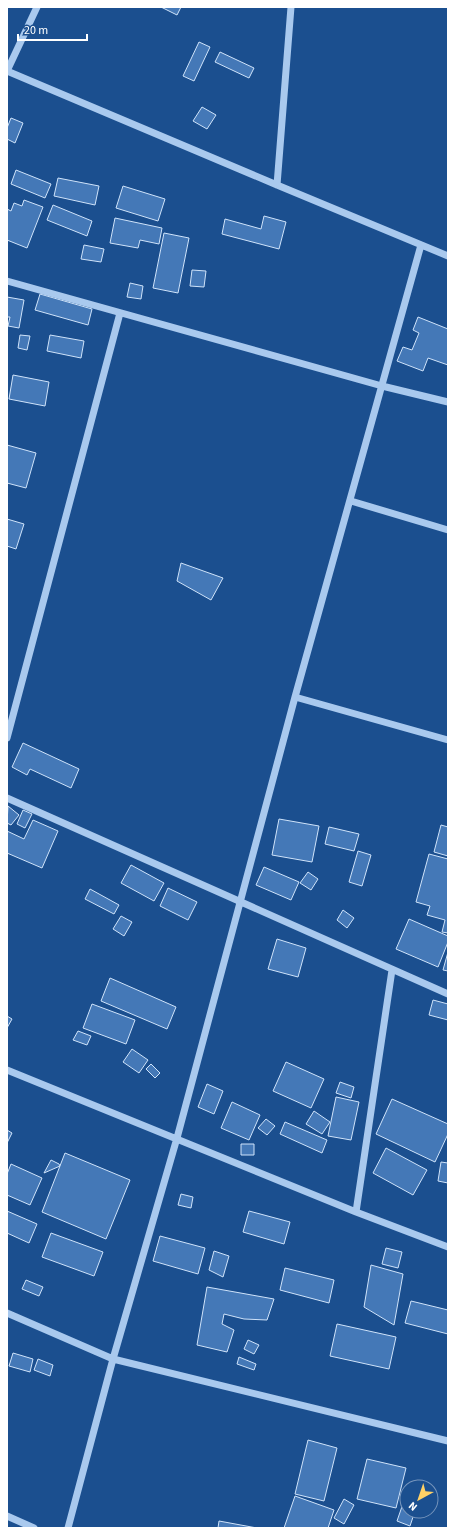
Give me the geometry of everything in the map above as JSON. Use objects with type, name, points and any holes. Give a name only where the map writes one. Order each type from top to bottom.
[{"type":"street","points":[[37,7],[7,71],[448,256]]},
{"type":"street","points":[[277,185],[291,7]]},
{"type":"street","points":[[68,1528],[113,1359],[177,1138],[295,697],[351,501],[421,245]]},
{"type":"street","points":[[7,281],[382,386],[448,402]]},
{"type":"street","points":[[7,738],[120,313]]},
{"type":"street","points":[[351,501],[448,530]]},
{"type":"street","points":[[295,697],[448,740]]},
{"type":"street","points":[[7,798],[448,994]]},
{"type":"street","points":[[356,1212],[392,970]]},
{"type":"street","points":[[7,1070],[356,1212],[448,1247]]},
{"type":"street","points":[[7,1313],[113,1359],[448,1441]]},
{"type":"street","points":[[7,1516],[34,1528]]},
{"type":"building","points":[[161,7],[181,7],[177,15]]},
{"type":"building","points":[[199,42],[210,47],[194,81],[183,76]]},
{"type":"building","points":[[220,52],[254,68],[249,78],[215,62]]},
{"type":"building","points":[[202,107],[216,115],[207,129],[193,121]]},
{"type":"building","points":[[11,118],[23,123],[15,143],[7,139],[7,128]]},
{"type":"building","points":[[16,170],[51,184],[45,198],[11,184]]},
{"type":"building","points":[[58,178],[99,186],[95,205],[54,196]]},
{"type":"building","points":[[123,186],[165,199],[158,221],[116,208]]},
{"type":"building","points":[[24,200],[43,207],[27,248],[7,240],[7,209],[11,211],[14,203],[22,206]]},
{"type":"building","points":[[53,205],[92,221],[87,236],[47,220]]},
{"type":"building","points":[[264,216],[286,222],[279,249],[222,234],[225,219],[261,229]]},
{"type":"building","points":[[115,218],[162,228],[159,244],[140,240],[138,248],[110,243]]},
{"type":"building","points":[[164,233],[189,238],[178,293],[153,288]]},
{"type":"building","points":[[84,245],[104,249],[101,262],[81,259]]},
{"type":"building","points":[[192,270],[206,271],[204,287],[190,286]]},
{"type":"building","points":[[130,283],[143,286],[141,299],[127,297]]},
{"type":"building","points":[[40,294],[92,309],[88,325],[35,310]]},
{"type":"building","points":[[7,297],[24,300],[19,328],[8,326],[10,317],[7,317]]},
{"type":"building","points":[[418,317],[448,329],[448,365],[428,358],[423,371],[397,361],[403,347],[412,350],[419,333],[413,330]]},
{"type":"building","points":[[20,335],[30,336],[27,350],[18,348]]},
{"type":"building","points":[[50,335],[84,341],[81,358],[47,351]]},
{"type":"building","points":[[13,375],[49,382],[45,406],[9,399]]},
{"type":"building","points":[[7,445],[36,453],[26,488],[7,483]]},
{"type":"building","points":[[7,519],[24,524],[16,549],[7,546]]},
{"type":"building","points":[[181,563],[223,578],[211,600],[177,581]]},
{"type":"building","points":[[23,743],[79,769],[71,788],[30,769],[27,775],[12,767]]},
{"type":"building","points":[[8,806],[19,815],[11,825],[7,823]]},
{"type":"building","points":[[23,810],[32,814],[25,828],[17,824]]},
{"type":"building","points":[[279,819],[319,826],[312,862],[272,855]]},
{"type":"building","points":[[33,820],[58,831],[42,868],[7,853],[7,831],[24,839]]},
{"type":"building","points":[[441,825],[448,827],[448,856],[434,852]]},
{"type":"building","points":[[329,827],[359,834],[354,851],[325,844]]},
{"type":"building","points":[[358,851],[371,855],[362,886],[349,882]]},
{"type":"building","points":[[429,854],[448,859],[448,933],[442,932],[445,920],[427,915],[430,906],[416,902]]},
{"type":"building","points":[[131,865],[164,883],[154,901],[121,883]]},
{"type":"building","points":[[264,867],[299,882],[291,900],[256,885]]},
{"type":"building","points":[[308,872],[318,879],[311,890],[300,883]]},
{"type":"building","points":[[168,888],[197,902],[188,920],[160,906]]},
{"type":"building","points":[[90,889],[119,905],[114,914],[85,899]]},
{"type":"building","points":[[343,910],[354,918],[347,928],[337,920]]},
{"type":"building","points":[[121,916],[132,922],[124,936],[113,929]]},
{"type":"building","points":[[409,919],[448,936],[448,942],[438,967],[396,949]]},
{"type":"building","points":[[277,939],[306,948],[298,977],[268,969]]},
{"type":"building","points":[[448,952],[448,971],[443,970]]},
{"type":"building","points":[[110,978],[176,1007],[167,1029],[101,1001]]},
{"type":"building","points":[[433,1000],[448,1004],[448,1020],[429,1015]]},
{"type":"building","points":[[92,1004],[135,1020],[126,1044],[83,1028]]},
{"type":"building","points":[[7,1016],[12,1019],[7,1028]]},
{"type":"building","points":[[78,1031],[91,1036],[87,1045],[73,1040]]},
{"type":"building","points":[[132,1049],[148,1060],[139,1073],[123,1062]]},
{"type":"building","points":[[286,1062],[324,1079],[311,1108],[273,1091]]},
{"type":"building","points":[[151,1064],[160,1073],[155,1078],[146,1069]]},
{"type":"building","points":[[340,1082],[354,1087],[351,1098],[336,1093]]},
{"type":"building","points":[[207,1084],[223,1091],[214,1114],[198,1107]]},
{"type":"building","points":[[336,1097],[359,1102],[351,1140],[328,1136]]},
{"type":"building","points":[[392,1099],[448,1124],[448,1134],[435,1162],[376,1134]]},
{"type":"building","points":[[232,1102],[260,1115],[249,1140],[221,1128]]},
{"type":"building","points":[[314,1111],[330,1122],[322,1134],[306,1124]]},
{"type":"building","points":[[266,1119],[275,1126],[267,1135],[258,1128]]},
{"type":"building","points":[[285,1122],[327,1140],[322,1153],[280,1134]]},
{"type":"building","points":[[7,1130],[12,1133],[7,1143]]},
{"type":"building","points":[[241,1144],[254,1144],[254,1155],[241,1155]]},
{"type":"building","points":[[386,1148],[427,1170],[413,1195],[373,1173]]},
{"type":"building","points":[[65,1153],[130,1180],[106,1239],[42,1212]]},
{"type":"building","points":[[51,1160],[60,1166],[44,1173]]},
{"type":"building","points":[[441,1162],[448,1163],[448,1183],[438,1181]]},
{"type":"building","points":[[11,1164],[42,1178],[30,1205],[7,1195],[7,1174]]},
{"type":"building","points":[[181,1194],[193,1197],[191,1208],[178,1205]]},
{"type":"building","points":[[7,1211],[37,1224],[29,1243],[7,1233]]},
{"type":"building","points":[[249,1211],[290,1222],[284,1244],[243,1232]]},
{"type":"building","points":[[51,1233],[103,1252],[94,1276],[42,1257]]},
{"type":"building","points":[[160,1236],[205,1248],[198,1274],[153,1261]]},
{"type":"building","points":[[386,1248],[402,1252],[398,1268],[382,1264]]},
{"type":"building","points":[[214,1251],[229,1256],[223,1277],[209,1270]]},
{"type":"building","points":[[371,1265],[403,1274],[394,1325],[364,1307]]},
{"type":"building","points":[[285,1268],[334,1280],[329,1303],[280,1290]]},
{"type":"building","points":[[26,1280],[43,1287],[39,1296],[22,1289]]},
{"type":"building","points":[[207,1287],[274,1299],[267,1320],[244,1319],[224,1314],[222,1324],[234,1330],[227,1352],[197,1345]]},
{"type":"building","points":[[411,1301],[448,1310],[448,1334],[405,1323]]},
{"type":"building","points":[[337,1324],[396,1337],[389,1369],[330,1356]]},
{"type":"building","points":[[248,1340],[259,1345],[254,1354],[244,1349]]},
{"type":"building","points":[[13,1353],[33,1359],[30,1372],[9,1366]]},
{"type":"building","points":[[239,1357],[256,1364],[254,1370],[237,1364]]},
{"type":"building","points":[[38,1359],[53,1365],[50,1376],[34,1370]]},
{"type":"building","points":[[308,1440],[337,1448],[324,1501],[295,1494]]},
{"type":"building","points":[[367,1459],[406,1468],[403,1479],[399,1479],[399,1496],[396,1508],[357,1499]]},
{"type":"building","points":[[295,1496],[334,1510],[328,1528],[284,1528]]},
{"type":"building","points":[[344,1499],[354,1505],[344,1524],[334,1518]]},
{"type":"building","points":[[399,1515],[399,1519],[412,1519],[410,1526],[397,1521]]},
{"type":"building","points":[[219,1521],[257,1528],[218,1528]]}]
